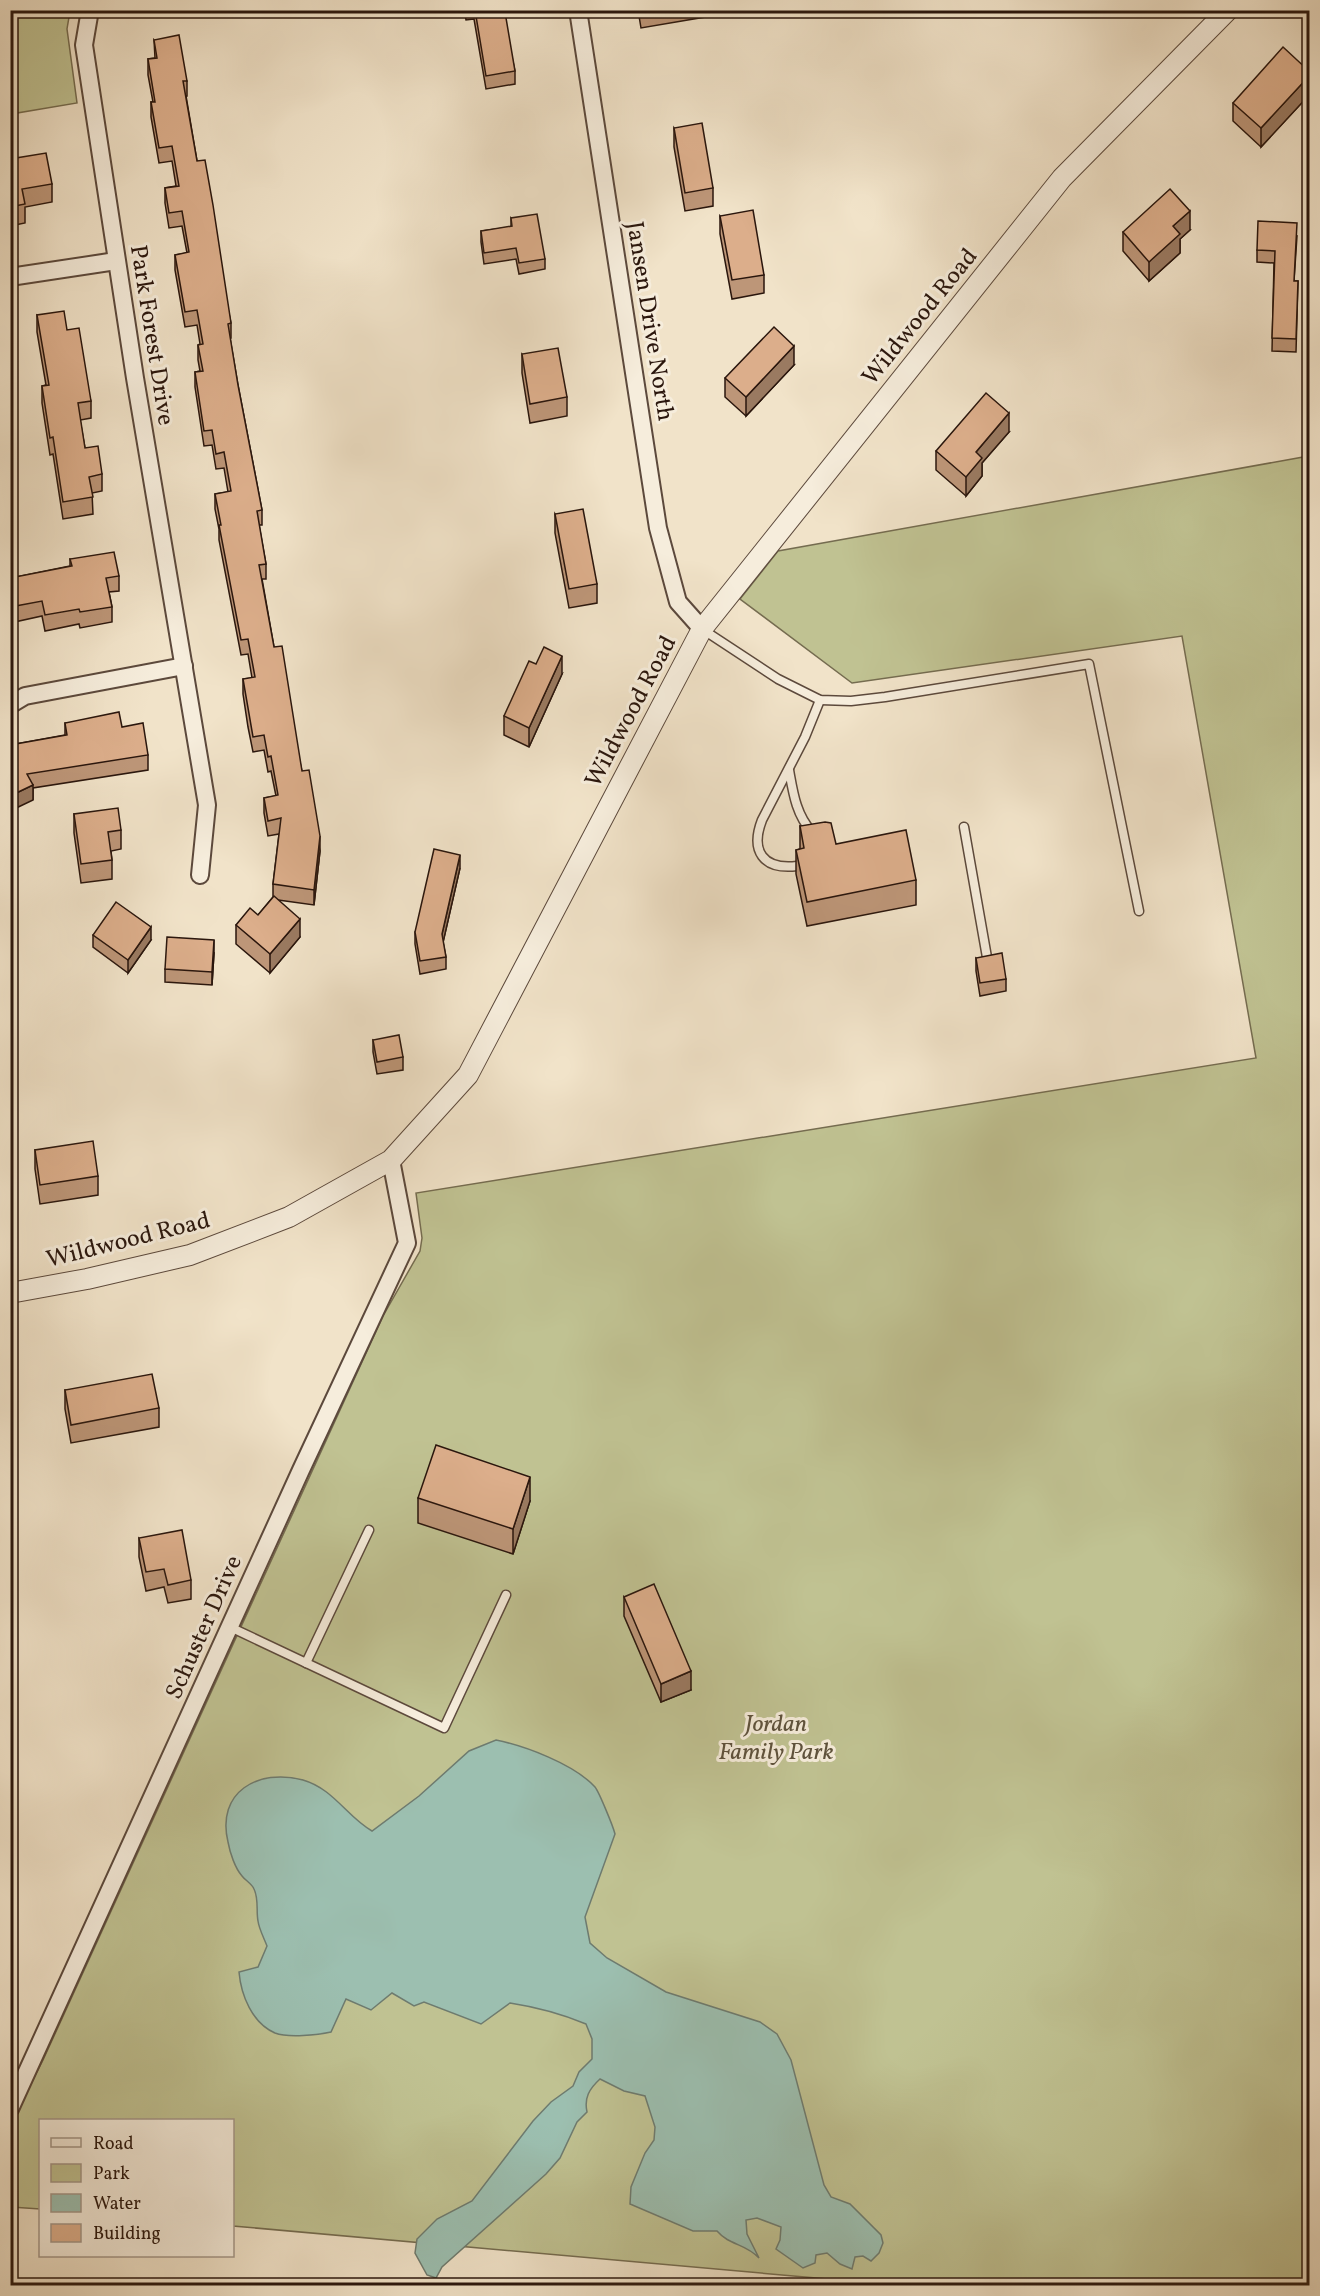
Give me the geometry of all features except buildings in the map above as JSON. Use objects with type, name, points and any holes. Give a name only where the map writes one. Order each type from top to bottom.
[{"type":"street","name":"Park Forest Drive","points":[[90,10],[84,45],[116,261],[207,805],[200,875]]},
{"type":"street","name":"Jansen Drive North","points":[[578,10],[658,528],[678,602],[702,629]]},
{"type":"street","name":"Wildwood Road","points":[[10,1293],[87,1279],[190,1255],[290,1217],[391,1160],[468,1075],[702,629],[1062,178],[1228,10]]},
{"type":"street","points":[[10,277],[116,261]]},
{"type":"street","points":[[10,705],[25,696],[184,666]]},
{"type":"street","name":"Schuster Drive","points":[[10,2109],[407,1243],[391,1160]]},
{"type":"lane","points":[[702,629],[778,679],[820,700],[851,701],[885,697],[1089,664],[1139,911]]},
{"type":"lane","points":[[797,866],[779,866],[768,863],[759,849],[756,835],[806,736],[820,700]]},
{"type":"lane","points":[[789,769],[795,803],[804,824],[816,836]]},
{"type":"lane","points":[[964,827],[988,963]]},
{"type":"lane","points":[[306,1662],[369,1530]]},
{"type":"lane","points":[[230,1627],[444,1728],[506,1595]]},
{"type":"green space","points":[[11,10],[70,11],[67,29],[77,103],[11,114]]},
{"type":"green space","name":"Jordan Family Park","points":[[1309,456],[1309,2285],[851,2285],[850,2281],[234,2226],[234,2119],[39,2119],[39,2209],[11,2207],[10,2126],[43,2060],[383,1316],[420,1251],[422,1238],[416,1193],[1256,1058],[1182,636],[852,683],[740,599],[778,551]]},
{"type":"water","points":[[496,1740],[535,1751],[562,1764],[586,1779],[600,1795],[615,1834],[585,1917],[590,1943],[607,1958],[666,1992],[760,2022],[777,2034],[791,2060],[824,2185],[831,2197],[850,2204],[881,2235],[883,2243],[879,2253],[871,2261],[863,2256],[855,2257],[852,2269],[840,2264],[827,2253],[816,2255],[815,2263],[803,2268],[776,2249],[780,2240],[781,2227],[757,2218],[746,2220],[747,2234],[759,2258],[717,2231],[693,2231],[630,2204],[631,2187],[645,2153],[654,2140],[655,2127],[645,2096],[624,2091],[600,2079],[588,2094],[587,2112],[577,2122],[560,2158],[546,2174],[442,2267],[436,2278],[427,2275],[415,2253],[417,2239],[437,2219],[472,2201],[533,2121],[551,2102],[573,2086],[579,2072],[592,2059],[592,2039],[586,2024],[549,2011],[510,2003],[481,2024],[424,2002],[414,2006],[392,1993],[371,2010],[346,1999],[331,2032],[295,2036],[275,2033],[254,2015],[242,1990],[239,1972],[258,1967],[267,1946],[257,1917],[256,1893],[235,1865],[226,1824],[228,1810],[235,1797],[244,1788],[256,1781],[286,1777],[314,1784],[332,1796],[372,1831],[419,1796],[469,1751]]}]
